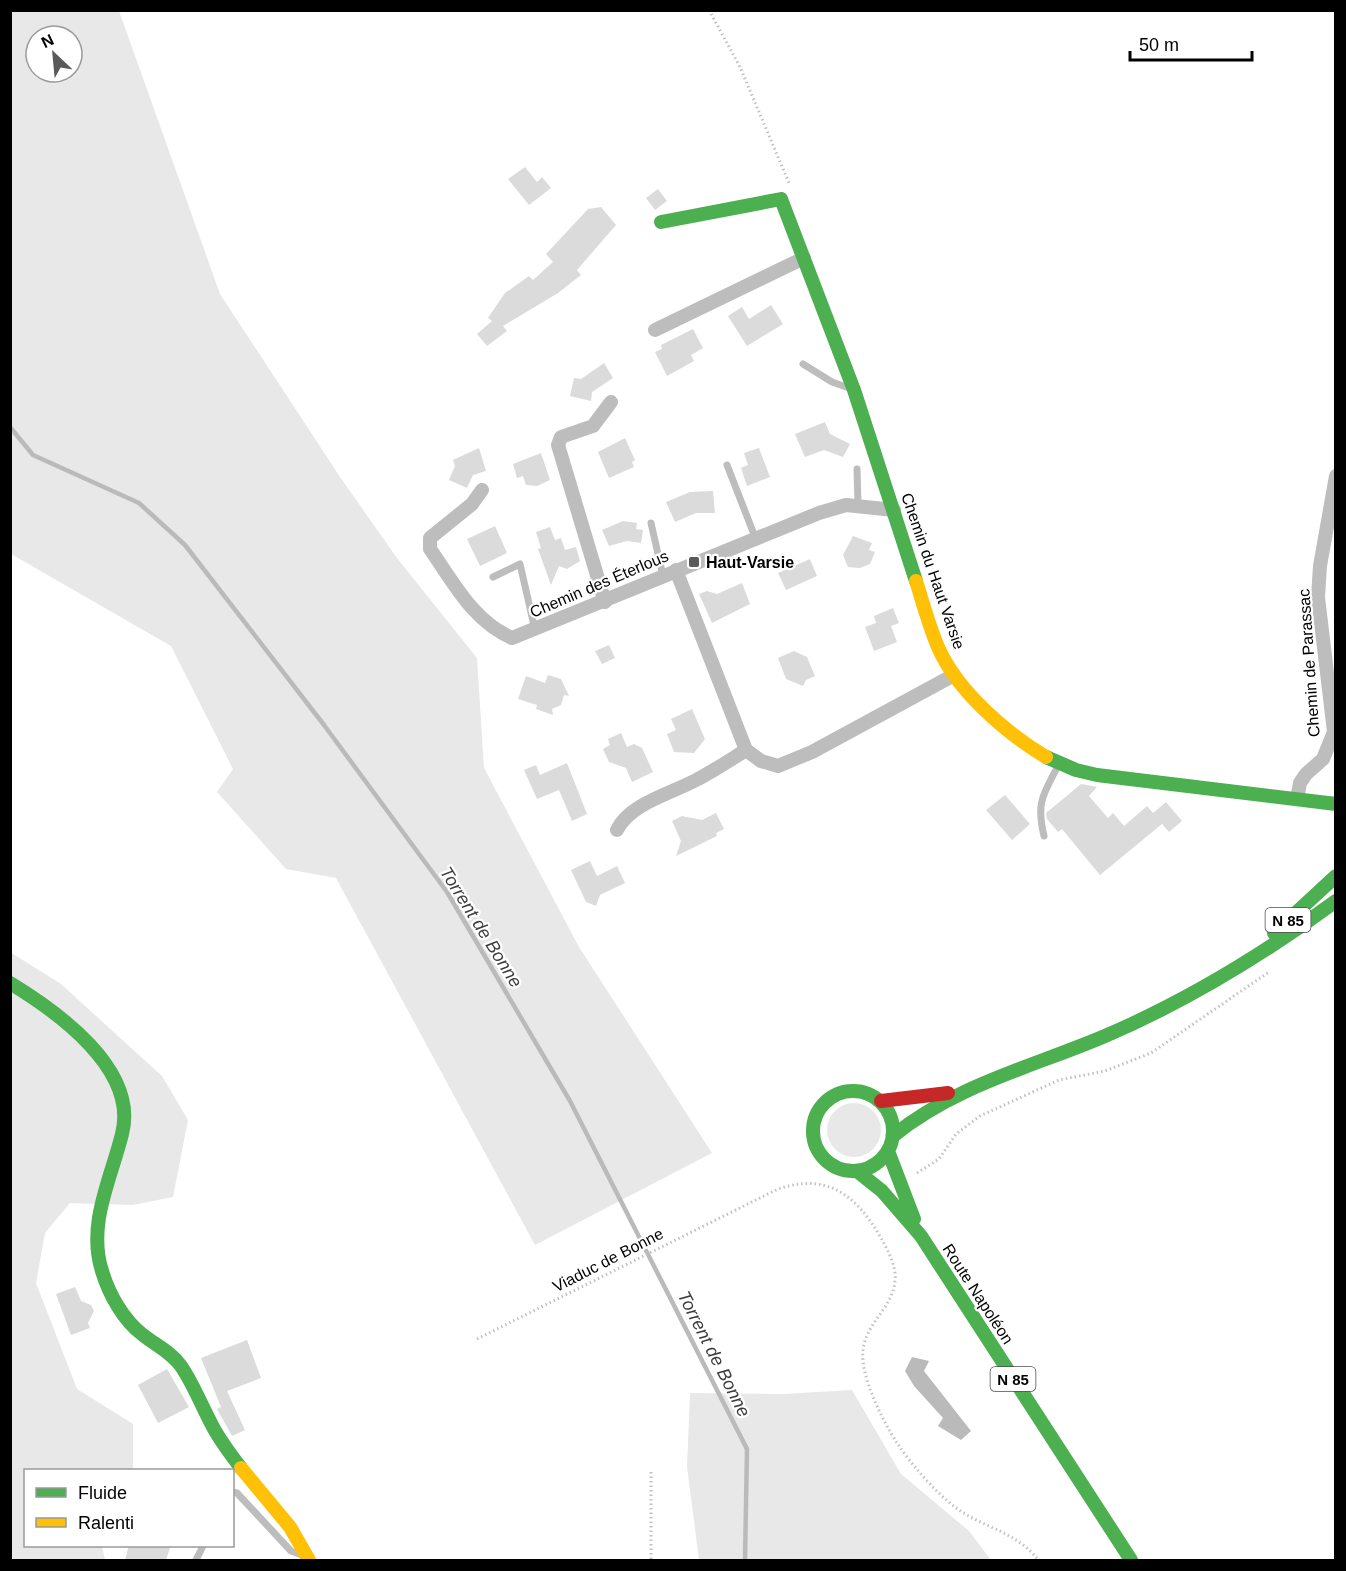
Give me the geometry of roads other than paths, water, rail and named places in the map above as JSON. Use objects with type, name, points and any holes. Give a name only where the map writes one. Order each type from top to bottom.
[{"type":"street","name":"Chemin du Haut Varsie","points":[[662,222],[781,199],[854,390],[938,648],[954,675],[1006,728],[1027,745],[1069,768],[1114,777],[1335,804]]},
{"type":"street","points":[[655,330],[804,258]]},
{"type":"street","points":[[604,602],[558,445],[561,437],[593,426],[611,402]]},
{"type":"street","name":"Chemin de Parassac","points":[[1297,799],[1300,783],[1306,774],[1323,759],[1334,732],[1318,597],[1320,566],[1335,476]]},
{"type":"street","name":"Chemin des Éterlous","points":[[482,490],[472,504],[430,538],[430,549],[473,610],[493,630],[512,638],[604,602],[755,537],[819,513],[846,505],[894,510]]},
{"type":"street","points":[[669,573],[746,750],[760,761],[778,766],[812,752],[954,675]]},
{"type":"street","points":[[617,830],[621,821],[636,810],[700,779],[746,750]]},
{"type":"street","name":"N 85","points":[[1240,964],[1335,876]]},
{"type":"street","name":"N 85","points":[[893,1137],[920,1115],[966,1090],[1104,1036],[1194,992],[1309,922],[1335,901]]},
{"type":"street","points":[[10,983],[37,998],[83,1037],[109,1073],[122,1102],[124,1127],[107,1182],[97,1233],[97,1254],[115,1299],[139,1332],[172,1355],[185,1373],[218,1436],[290,1526],[308,1558]]},
{"type":"street","points":[[857,1090],[881,1101],[889,1111],[893,1137],[888,1151],[869,1168],[857,1171],[836,1167],[818,1152],[812,1129],[815,1116],[822,1104],[844,1091],[857,1090]]},
{"type":"street","name":"N 85","points":[[881,1101],[966,1090]]},
{"type":"street","name":"Route Napoléon","points":[[888,1151],[921,1236]]},
{"type":"street","name":"Route Napoléon","points":[[857,1171],[882,1191],[921,1236],[1104,1522],[1131,1560]]},
{"type":"lane","points":[[803,364],[832,382],[854,390]]},
{"type":"lane","points":[[728,465],[755,537]]},
{"type":"lane","points":[[857,469],[858,505]]},
{"type":"lane","points":[[651,523],[669,573]]},
{"type":"lane","points":[[493,577],[519,564],[535,630]]},
{"type":"lane","points":[[1044,836],[1038,813],[1042,798],[1059,763]]},
{"type":"lane","points":[[234,1492],[291,1551],[308,1558]]},
{"type":"waterway","name":"Torrent de Bonne","points":[[10,427],[33,455],[139,503],[185,545],[324,725],[447,892],[570,1101],[747,1449],[745,1560]]},
{"type":"place","name":"Haut-Varsie","points":[[694,562]]}]
